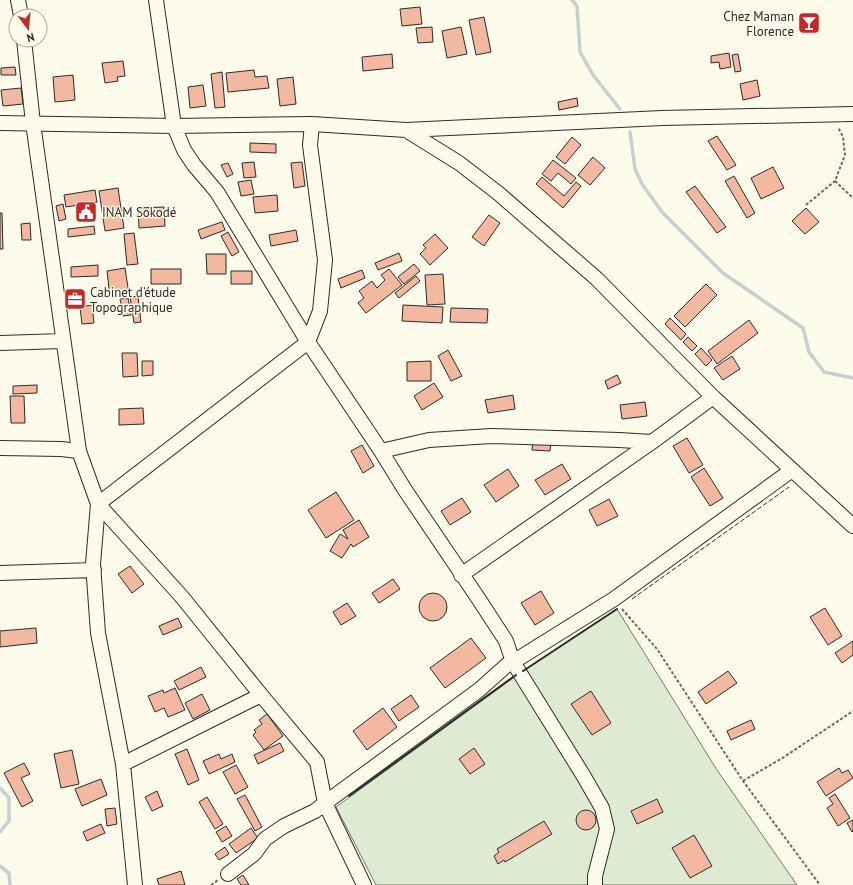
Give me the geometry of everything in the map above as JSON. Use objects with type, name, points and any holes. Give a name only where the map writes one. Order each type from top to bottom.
[{"type":"street","points":[[156,0],[174,126],[184,150],[217,192],[308,342],[506,641],[513,662],[602,808],[607,829],[595,876],[595,885]]},
{"type":"street","points":[[25,48],[32,123],[79,451],[98,504],[182,597],[261,695],[318,762],[325,803],[364,885]]},
{"type":"street","points":[[0,123],[174,126],[312,124],[406,130],[662,118],[853,114]]},
{"type":"street","points":[[135,885],[123,764],[98,633],[94,570],[98,504],[308,342],[320,311],[325,260],[310,145],[312,124]]},
{"type":"street","points":[[406,130],[459,163],[492,189],[591,274],[713,397],[853,526]]},
{"type":"street","points":[[0,343],[63,341]]},
{"type":"street","points":[[461,575],[652,442],[713,397]]},
{"type":"street","points":[[381,451],[429,440],[491,436],[652,442]]},
{"type":"street","points":[[0,448],[61,449],[79,451]]},
{"type":"street","points":[[228,874],[254,854],[265,839],[284,826],[315,811],[479,690],[507,666],[614,599],[792,470]]},
{"type":"street","points":[[0,573],[94,570]]},
{"type":"street","points":[[123,764],[261,695]]},
{"type":"path","points":[[806,205],[835,181],[845,154],[843,137],[838,127],[827,114]]},
{"type":"path","points":[[835,181],[853,198]]},
{"type":"path","points":[[614,599],[657,649],[743,781],[820,885]]},
{"type":"path","points":[[743,781],[784,757],[853,711]]},
{"type":"green space","points":[[617,609],[717,770],[797,885],[376,885],[336,807],[520,673]]},
{"type":"building","points":[[420,7],[422,24],[402,26],[400,9]]},
{"type":"building","points":[[484,17],[491,52],[476,55],[469,20]]},
{"type":"building","points":[[432,27],[433,42],[418,43],[416,28]]},
{"type":"building","points":[[461,27],[467,54],[447,58],[442,31]]},
{"type":"building","points":[[729,53],[731,67],[720,69],[719,62],[711,63],[711,56]]},
{"type":"building","points":[[392,54],[393,68],[363,71],[362,57]]},
{"type":"building","points":[[738,54],[741,71],[735,72],[732,55]]},
{"type":"building","points":[[123,61],[125,76],[117,77],[118,81],[105,83],[102,63]]},
{"type":"building","points":[[15,67],[16,75],[1,75],[1,68]]},
{"type":"building","points":[[254,70],[255,77],[267,76],[269,88],[228,92],[226,73]]},
{"type":"building","points":[[222,72],[225,107],[215,108],[211,74]]},
{"type":"building","points":[[73,75],[75,100],[55,102],[53,77]]},
{"type":"building","points":[[293,77],[296,104],[280,106],[277,79]]},
{"type":"building","points":[[757,80],[760,96],[743,100],[740,84]]},
{"type":"building","points":[[203,85],[206,106],[190,108],[188,87]]},
{"type":"building","points":[[21,88],[23,104],[3,106],[1,90]]},
{"type":"building","points":[[577,98],[578,106],[559,110],[558,102]]},
{"type":"building","points":[[717,136],[736,165],[727,170],[708,141]]},
{"type":"building","points":[[572,137],[581,145],[565,164],[556,157]]},
{"type":"building","points":[[250,143],[276,144],[276,153],[250,152]]},
{"type":"building","points":[[593,157],[605,168],[590,185],[578,175]]},
{"type":"building","points":[[553,160],[576,178],[571,184],[558,173],[551,181],[542,174]]},
{"type":"building","points":[[254,162],[256,177],[244,178],[242,163]]},
{"type":"building","points":[[302,162],[305,186],[294,188],[291,163]]},
{"type":"building","points":[[228,163],[233,174],[227,177],[221,165]]},
{"type":"building","points":[[773,167],[784,188],[761,199],[751,178]]},
{"type":"building","points":[[734,176],[755,213],[747,218],[725,181]]},
{"type":"building","points":[[542,177],[564,196],[576,182],[581,186],[563,208],[536,184]]},
{"type":"building","points":[[251,180],[254,194],[241,196],[238,182]]},
{"type":"building","points":[[695,186],[726,227],[717,233],[686,192]]},
{"type":"building","points":[[118,188],[124,228],[105,231],[99,191]]},
{"type":"building","points":[[95,190],[97,202],[66,207],[64,195]]},
{"type":"building","points":[[277,195],[278,211],[255,213],[253,197]]},
{"type":"building","points":[[63,204],[66,219],[59,221],[56,206]]},
{"type":"building","points":[[164,207],[165,226],[139,228],[138,208]]},
{"type":"building","points":[[806,208],[819,222],[805,234],[792,221]]},
{"type":"building","points":[[0,213],[2,213],[3,249],[0,249]]},
{"type":"building","points":[[489,215],[500,223],[484,246],[472,237]]},
{"type":"building","points":[[222,222],[225,230],[201,239],[198,230]]},
{"type":"building","points":[[30,223],[31,240],[22,240],[21,224]]},
{"type":"building","points":[[94,226],[95,234],[68,237],[68,229]]},
{"type":"building","points":[[296,230],[298,241],[271,246],[269,235]]},
{"type":"building","points":[[228,232],[239,252],[232,256],[221,236]]},
{"type":"building","points":[[134,233],[138,264],[127,265],[124,234]]},
{"type":"building","points":[[435,234],[448,248],[430,265],[420,254],[426,248],[423,245]]},
{"type":"building","points":[[399,253],[402,261],[378,270],[375,263]]},
{"type":"building","points":[[206,254],[226,254],[226,274],[207,274]]},
{"type":"building","points":[[414,264],[420,271],[404,284],[398,277]]},
{"type":"building","points":[[98,265],[98,276],[71,277],[71,267]]},
{"type":"building","points":[[125,268],[129,294],[110,297],[107,271]]},
{"type":"building","points":[[151,269],[181,269],[181,284],[151,284]]},
{"type":"building","points":[[389,269],[402,285],[366,313],[358,303],[364,298],[359,291],[372,281],[377,288],[385,280],[381,275]]},
{"type":"building","points":[[362,270],[365,278],[341,288],[338,279]]},
{"type":"building","points":[[231,271],[252,271],[252,284],[231,284]]},
{"type":"building","points":[[443,274],[445,304],[427,305],[425,275]]},
{"type":"building","points":[[416,276],[420,281],[399,298],[395,293]]},
{"type":"building","points":[[706,284],[717,295],[685,327],[674,316]]},
{"type":"building","points":[[138,296],[141,322],[134,323],[130,297]]},
{"type":"building","points":[[128,298],[131,315],[123,316],[120,299]]},
{"type":"building","points":[[92,305],[94,323],[82,324],[80,307]]},
{"type":"building","points":[[403,305],[443,307],[442,323],[402,321]]},
{"type":"building","points":[[451,308],[488,309],[487,323],[450,322]]},
{"type":"building","points":[[670,318],[686,334],[681,340],[665,324]]},
{"type":"building","points":[[749,320],[758,333],[717,364],[708,351]]},
{"type":"building","points":[[688,337],[697,346],[692,351],[683,342]]},
{"type":"building","points":[[701,348],[712,360],[706,366],[695,354]]},
{"type":"building","points":[[448,350],[462,376],[451,381],[438,356]]},
{"type":"building","points":[[122,353],[137,353],[138,376],[123,377]]},
{"type":"building","points":[[732,356],[740,369],[723,380],[714,368]]},
{"type":"building","points":[[142,361],[153,361],[153,375],[142,376]]},
{"type":"building","points":[[431,361],[431,381],[407,381],[407,362]]},
{"type":"building","points":[[617,375],[621,383],[608,389],[605,381]]},
{"type":"building","points":[[434,383],[443,397],[422,410],[414,396]]},
{"type":"building","points":[[37,385],[37,393],[13,394],[13,386]]},
{"type":"building","points":[[513,395],[515,409],[488,413],[485,400]]},
{"type":"building","points":[[10,396],[24,396],[25,423],[11,423]]},
{"type":"building","points":[[645,402],[647,416],[622,419],[620,405]]},
{"type":"building","points":[[143,408],[144,424],[119,425],[119,409]]},
{"type":"building","points":[[687,438],[703,465],[689,473],[673,446]]},
{"type":"building","points":[[533,441],[551,442],[550,451],[532,450]]},
{"type":"building","points":[[362,445],[374,466],[363,473],[351,451]]},
{"type":"building","points":[[562,464],[571,479],[545,495],[535,480]]},
{"type":"building","points":[[704,468],[723,498],[710,506],[691,477]]},
{"type":"building","points":[[508,469],[519,486],[496,502],[484,485]]},
{"type":"building","points":[[336,492],[354,520],[326,538],[308,510]]},
{"type":"building","points":[[462,498],[471,512],[450,525],[441,511]]},
{"type":"building","points":[[609,499],[618,516],[597,526],[589,510]]},
{"type":"building","points":[[359,520],[369,537],[353,547],[351,544],[342,558],[330,551],[340,534],[348,539],[343,530]]},
{"type":"building","points":[[130,566],[144,584],[132,593],[118,574]]},
{"type":"building","points":[[393,579],[400,589],[379,603],[372,593]]},
{"type":"building","points":[[541,591],[554,613],[535,625],[521,603]]},
{"type":"building","points":[[433,593],[443,597],[447,607],[443,617],[433,621],[423,617],[419,607],[423,597]]},
{"type":"building","points":[[347,603],[356,616],[341,625],[333,612]]},
{"type":"building","points":[[825,608],[842,636],[828,645],[810,617]]},
{"type":"building","points":[[178,618],[182,627],[163,635],[159,626]]},
{"type":"building","points":[[36,628],[37,643],[0,647],[0,631]]},
{"type":"building","points":[[471,638],[486,658],[445,688],[430,668]]},
{"type":"building","points":[[853,641],[853,655],[842,663],[835,653]]},
{"type":"building","points":[[201,667],[206,677],[179,690],[174,681]]},
{"type":"building","points":[[728,671],[737,683],[706,704],[698,692]]},
{"type":"building","points":[[175,688],[185,710],[168,717],[164,708],[155,712],[148,696],[163,690],[164,693]]},
{"type":"building","points":[[591,691],[611,723],[592,735],[571,704]]},
{"type":"building","points":[[202,694],[210,710],[193,719],[185,703]]},
{"type":"building","points":[[411,695],[419,707],[399,721],[391,709]]},
{"type":"building","points":[[383,708],[397,727],[367,750],[353,731]]},
{"type":"building","points":[[267,714],[283,736],[264,750],[253,735],[256,732],[254,730],[262,724],[259,720]]},
{"type":"building","points":[[751,720],[755,729],[731,740],[727,731]]},
{"type":"building","points":[[280,743],[284,751],[258,764],[254,755]]},
{"type":"building","points":[[474,748],[485,764],[470,774],[459,759]]},
{"type":"building","points":[[187,749],[199,780],[188,785],[175,754]]},
{"type":"building","points":[[72,750],[79,784],[61,788],[54,754]]},
{"type":"building","points":[[219,754],[221,759],[232,754],[235,762],[209,774],[203,761]]},
{"type":"building","points":[[24,763],[30,774],[21,778],[33,801],[22,807],[4,773]]},
{"type":"building","points":[[236,765],[248,787],[235,794],[223,772]]},
{"type":"building","points":[[839,768],[842,773],[848,770],[853,778],[826,796],[817,782]]},
{"type":"building","points":[[101,779],[107,795],[82,806],[75,789]]},
{"type":"building","points":[[157,791],[163,806],[152,811],[145,797]]},
{"type":"building","points":[[835,794],[850,818],[838,826],[827,808],[833,804],[829,798]]},
{"type":"building","points":[[245,795],[262,827],[255,831],[237,799]]},
{"type":"building","points":[[207,797],[223,824],[215,829],[199,802]]},
{"type":"building","points":[[657,799],[663,812],[637,824],[631,811]]},
{"type":"building","points":[[115,808],[117,824],[107,826],[105,809]]},
{"type":"building","points":[[586,810],[593,813],[596,820],[593,827],[586,830],[579,827],[576,820],[579,813]]},
{"type":"building","points":[[853,820],[853,831],[852,832],[847,823]]},
{"type":"building","points":[[544,821],[552,834],[505,862],[504,860],[498,864],[494,856],[499,852],[497,849]]},
{"type":"building","points":[[101,824],[105,833],[87,841],[83,832]]},
{"type":"building","points":[[226,826],[232,836],[222,842],[216,832]]},
{"type":"building","points":[[251,828],[258,838],[236,853],[229,844]]},
{"type":"building","points":[[694,835],[712,866],[690,878],[672,848]]},
{"type":"building","points":[[225,847],[229,854],[219,860],[215,854]]},
{"type":"building","points":[[181,871],[185,885],[159,885],[157,879]]},
{"type":"building","points":[[243,875],[249,885],[241,885],[237,879]]},
{"type":"waterway","points":[[572,0],[577,6],[580,52],[593,75],[620,109]]},
{"type":"waterway","points":[[630,132],[635,169],[642,184],[662,212],[723,273],[803,328],[809,352],[824,372],[853,378]]},
{"type":"waterway","points":[[0,788],[9,798],[9,821],[0,832]]},
{"type":"waterway","points":[[0,866],[9,873],[10,885]]},
{"type":"fence","points":[[632,599],[789,487]]},
{"type":"wall","points":[[523,671],[617,609]]},
{"type":"wall","points":[[349,796],[516,675]]},
{"type":"place","name":"Chez Maman Florence","points":[[809,23]]},
{"type":"place","name":"INAM Sokodé","points":[[86,212]]},
{"type":"place","name":"Cabinet d'étude Topographique","points":[[75,299]]}]
